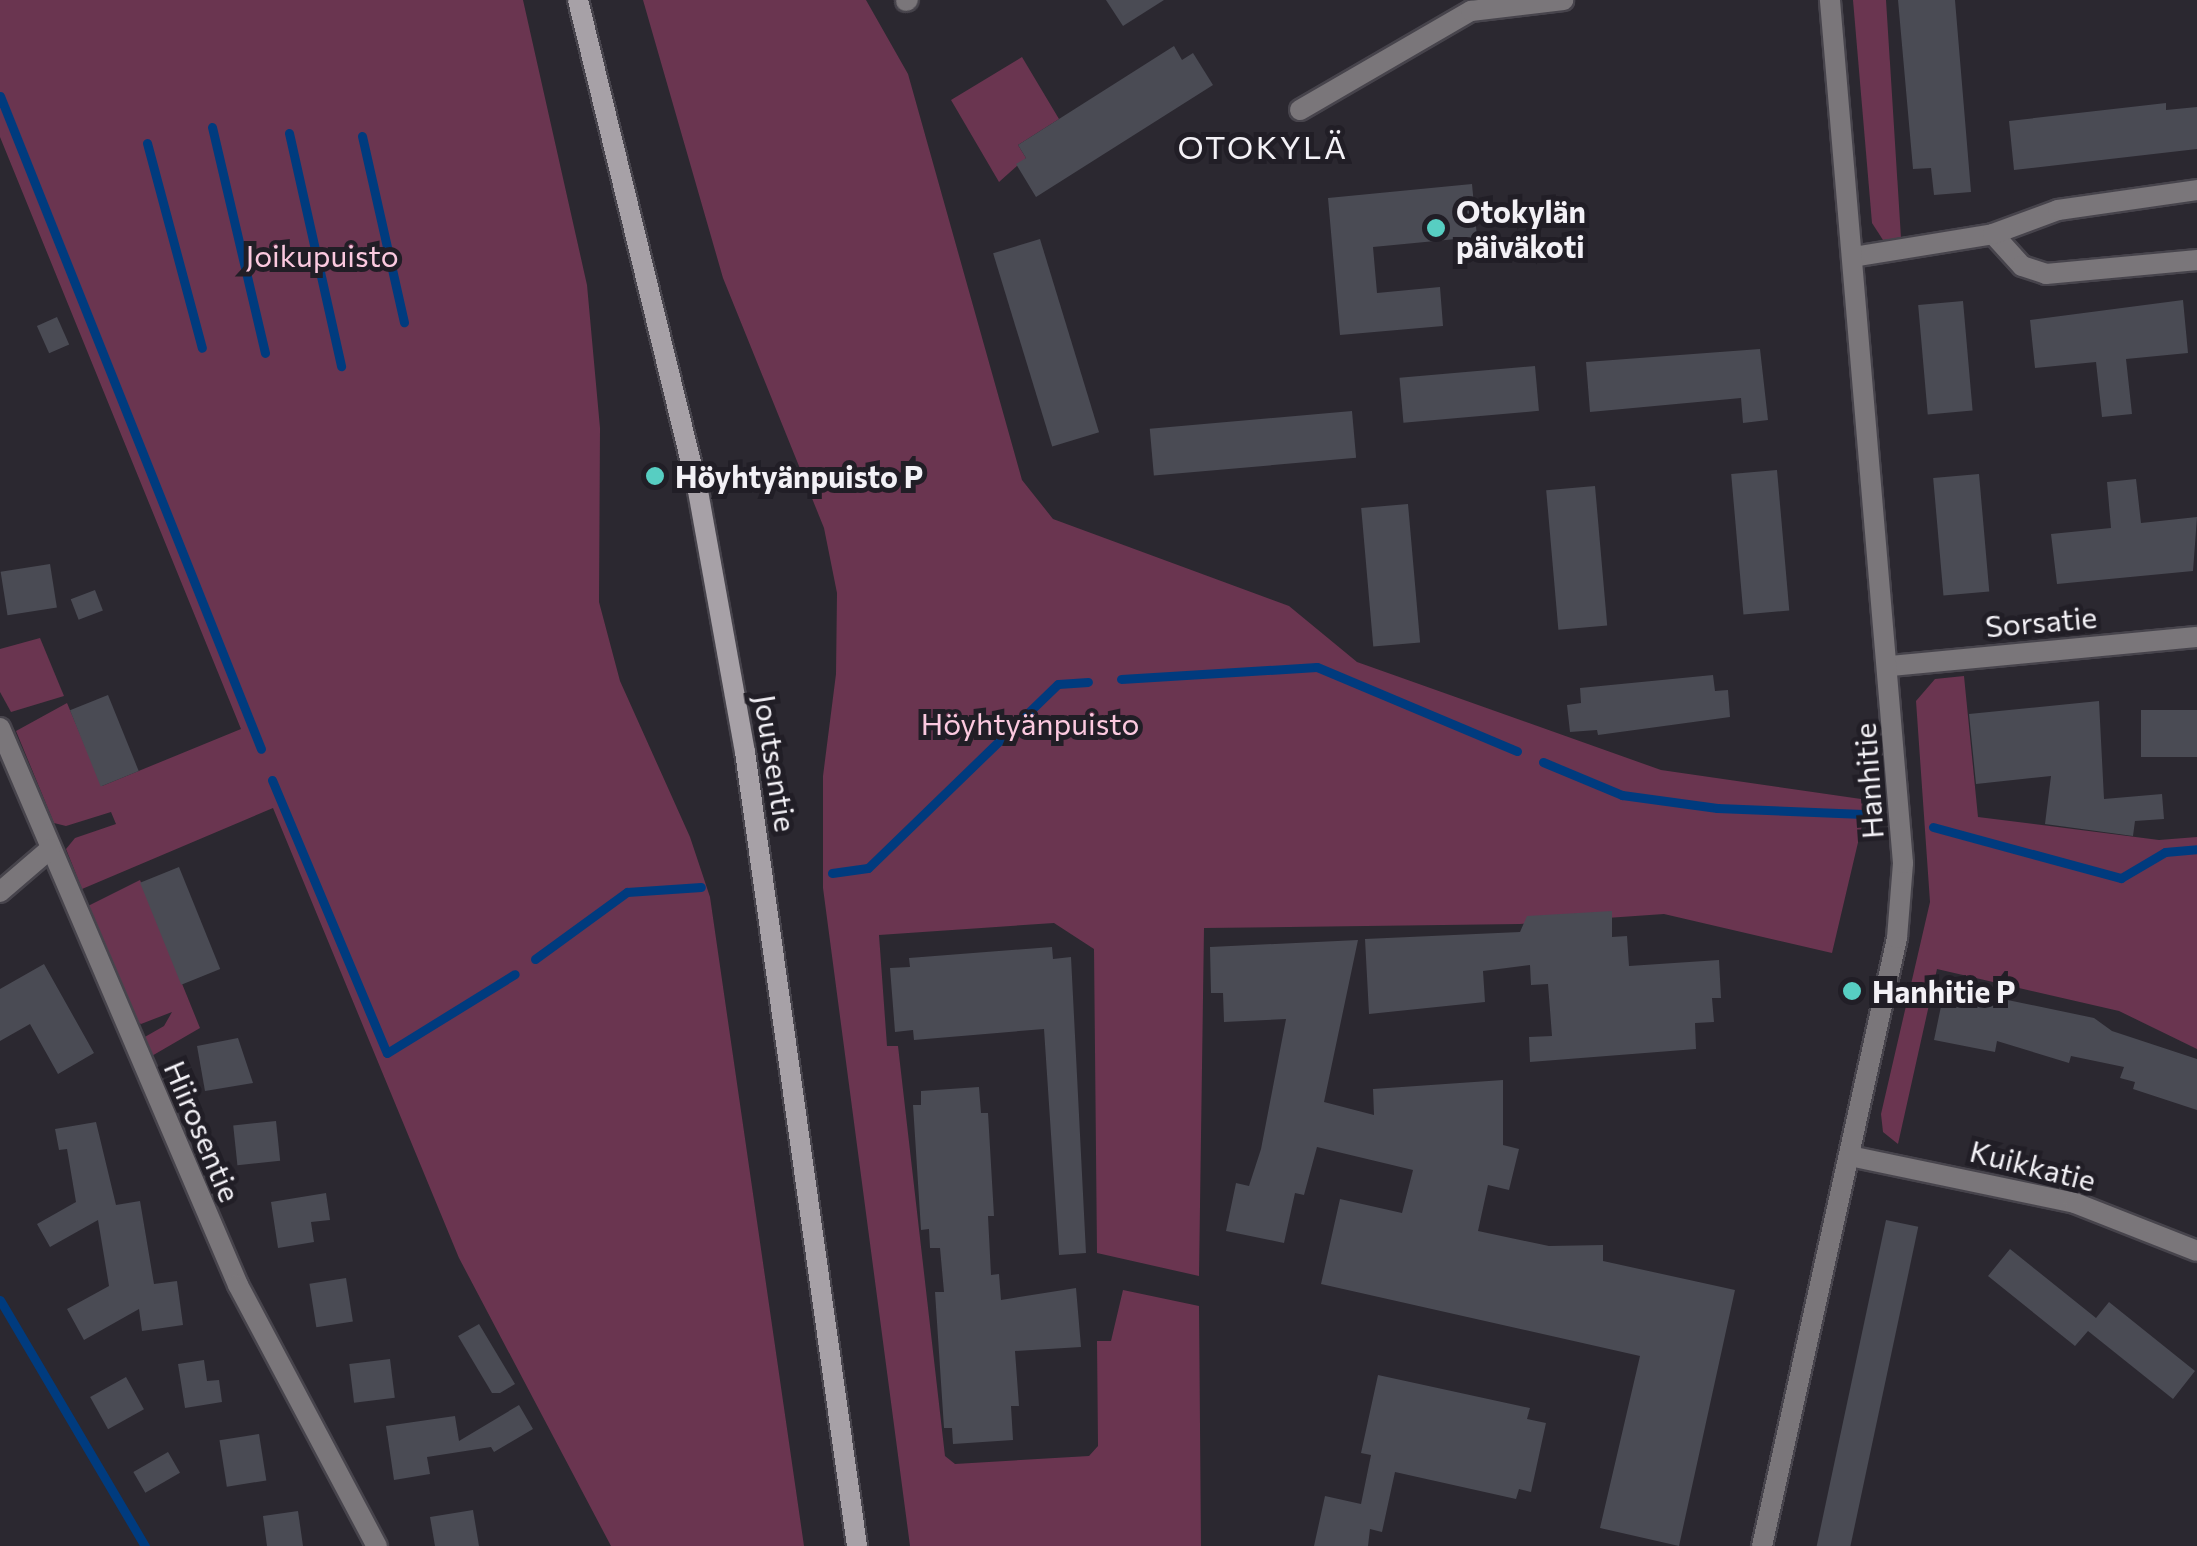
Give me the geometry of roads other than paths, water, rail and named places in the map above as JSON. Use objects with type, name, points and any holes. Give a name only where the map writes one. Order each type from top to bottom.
[{"type":"main road","name":"Joutsentie","points":[[578,0],[694,471],[722,622],[823,1274],[857,1546]]},
{"type":"street","points":[[1300,110],[1471,11],[1563,0]]},
{"type":"street","name":"Hanhitie","points":[[1762,1546],[1897,938],[1903,863],[1890,666],[1830,0]]},
{"type":"street","points":[[1853,258],[1993,234],[2058,210],[2197,190]]},
{"type":"street","points":[[1993,234],[2022,266],[2046,274],[2197,260]]},
{"type":"street","name":"Sorsatie","points":[[1890,666],[2197,636]]},
{"type":"street","name":"Hiirosentie","points":[[0,728],[238,1285],[377,1546]]},
{"type":"street","points":[[0,892],[50,849]]},
{"type":"street","name":"Kuikkatie","points":[[1850,1156],[2058,1198],[2197,1252]]},
{"type":"waterway","points":[[0,96],[261,749]]},
{"type":"waterway","points":[[212,127],[265,353]]},
{"type":"waterway","points":[[289,133],[341,366]]},
{"type":"waterway","points":[[362,136],[404,322]]},
{"type":"waterway","points":[[147,143],[202,348]]},
{"type":"waterway","points":[[1121,679],[1317,667],[1517,751]]},
{"type":"waterway","points":[[832,873],[868,868],[1058,684],[1088,682]]},
{"type":"waterway","points":[[1543,762],[1622,795],[1717,808],[1863,814]]},
{"type":"waterway","points":[[272,780],[387,1053],[515,974]]},
{"type":"waterway","points":[[1933,827],[2121,878],[2165,852],[2197,849]]},
{"type":"waterway","points":[[535,959],[627,892],[701,887]]},
{"type":"waterway","points":[[0,1300],[145,1546]]},
{"type":"place","name":"Otokylän päiväkoti","points":[[1436,228]]},
{"type":"place","name":"Höyhtyänpuisto P","points":[[655,476]]},
{"type":"place","name":"Hanhitie P","points":[[1852,991]]},
{"type":"district","name":"OTOKYLÄ","points":[[1263,146]]},
{"type":"park label","name":"Joikupuisto","points":[[322,255]]},
{"type":"park label","name":"Höyhtyänpuisto","points":[[1030,723]]}]
